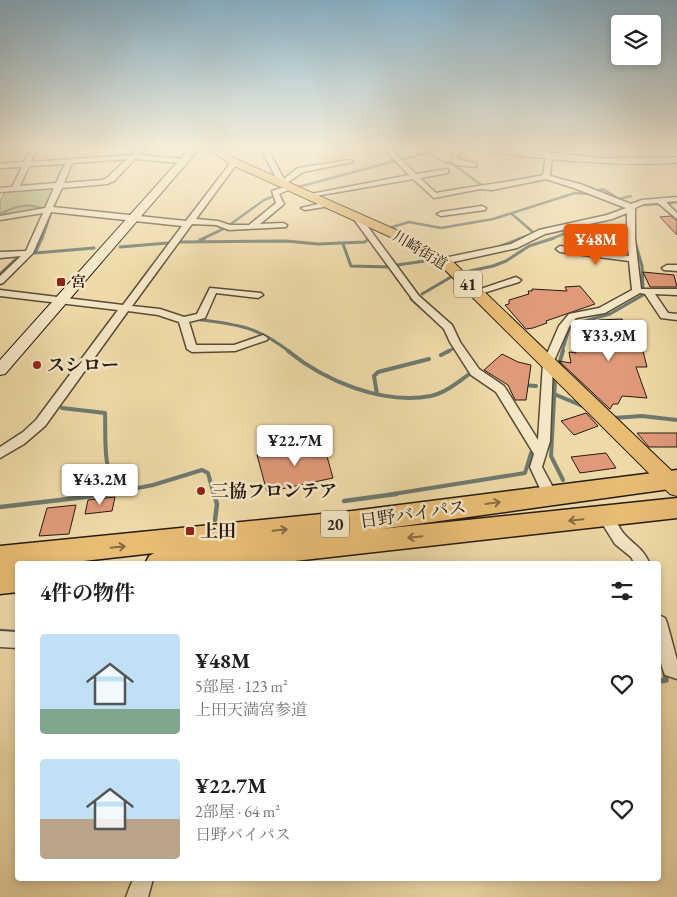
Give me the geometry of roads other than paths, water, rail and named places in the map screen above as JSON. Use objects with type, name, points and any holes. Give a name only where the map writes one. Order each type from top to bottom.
[{"type":"highway","name":"日野バイパス","points":[[0,558],[332,524],[550,495],[674,482]]},
{"type":"highway","name":"日野バイパス","points":[[212,561],[285,557],[677,508]]},
{"type":"highway","points":[[0,582],[15,580]]},
{"type":"main road","name":"川崎街道","points":[[293,190],[308,202],[327,204],[399,236],[444,261],[674,482]]},
{"type":"street","points":[[0,281],[29,253],[57,190]]},
{"type":"street","points":[[0,370],[157,190]]},
{"type":"street","points":[[0,453],[27,437],[44,422],[59,397],[213,190]]},
{"type":"street","points":[[251,227],[280,204],[275,192],[278,190]]},
{"type":"street","points":[[308,202],[346,190]]},
{"type":"street","points":[[427,190],[441,206],[482,208]]},
{"type":"street","points":[[441,206],[474,190]]},
{"type":"street","points":[[586,190],[630,208]]},
{"type":"street","points":[[444,261],[514,246],[542,232],[609,216],[642,202],[661,202],[677,199]]},
{"type":"street","points":[[661,202],[677,218]]},
{"type":"street","points":[[630,208],[636,291]]},
{"type":"street","points":[[0,218],[50,209],[133,218],[218,223],[229,228],[283,225]]},
{"type":"street","points":[[356,218],[396,268],[416,298],[448,327],[455,342],[476,372],[500,389],[540,453]]},
{"type":"street","points":[[592,239],[601,235],[631,239]]},
{"type":"street","points":[[560,250],[634,259]]},
{"type":"street","points":[[0,255],[29,253]]},
{"type":"street","points":[[667,268],[677,268]]},
{"type":"street","points":[[477,292],[516,280]]},
{"type":"street","points":[[0,293],[160,312],[183,320],[201,316],[213,290],[258,295]]},
{"type":"street","points":[[550,495],[536,467],[544,441],[548,363],[564,326],[573,316],[602,311],[636,291],[677,292]]},
{"type":"street","points":[[648,291],[665,316],[677,317]]},
{"type":"street","points":[[183,320],[192,350],[235,348],[263,338]]},
{"type":"street","points":[[605,517],[620,540],[636,552],[641,561]]},
{"type":"street","points":[[661,630],[671,668],[677,672]]},
{"type":"street","points":[[0,639],[15,640]]},
{"type":"street","points":[[137,897],[142,881]]},
{"type":"waterway","points":[[596,191],[600,190]]},
{"type":"waterway","points":[[604,190],[619,199],[631,196]]},
{"type":"waterway","points":[[389,228],[409,222],[441,228],[493,219],[575,193],[589,194]]},
{"type":"waterway","points":[[228,226],[264,200],[272,197]]},
{"type":"waterway","points":[[667,204],[677,202]]},
{"type":"waterway","points":[[638,205],[659,204]]},
{"type":"waterway","points":[[0,214],[19,206],[38,207],[51,213],[42,239]]},
{"type":"waterway","points":[[512,214],[534,233],[519,239]]},
{"type":"waterway","points":[[551,239],[585,225]]},
{"type":"waterway","points":[[202,239],[223,229]]},
{"type":"waterway","points":[[42,238],[35,253],[94,248]]},
{"type":"waterway","points":[[200,240],[205,238]]},
{"type":"waterway","points":[[179,242],[286,241],[318,244],[365,242],[369,238]]},
{"type":"waterway","points":[[499,247],[522,238]]},
{"type":"waterway","points":[[634,238],[642,266],[643,288]]},
{"type":"waterway","points":[[465,272],[493,266],[506,261],[529,246],[551,239]]},
{"type":"waterway","points":[[120,247],[168,243]]},
{"type":"waterway","points":[[343,244],[351,266],[391,267]]},
{"type":"waterway","points":[[0,274],[17,258]]},
{"type":"waterway","points":[[397,265],[432,260]]},
{"type":"waterway","points":[[422,294],[451,277]]},
{"type":"waterway","points":[[562,352],[569,329],[574,324],[610,314],[643,295]]},
{"type":"waterway","points":[[411,299],[447,331]]},
{"type":"waterway","points":[[195,319],[235,325],[256,331],[290,352]]},
{"type":"waterway","points":[[446,352],[455,348]]},
{"type":"waterway","points":[[288,351],[319,372],[337,381],[374,394],[393,397],[412,398],[436,395],[468,375]]},
{"type":"waterway","points":[[441,355],[449,351]]},
{"type":"waterway","points":[[559,364],[563,351]]},
{"type":"waterway","points":[[377,394],[374,376],[378,372],[429,359]]},
{"type":"waterway","points":[[554,394],[555,380]]},
{"type":"waterway","points":[[523,385],[536,386]]},
{"type":"waterway","points":[[554,394],[585,407]]},
{"type":"waterway","points":[[554,394],[551,456],[563,480]]},
{"type":"waterway","points":[[62,408],[105,413],[107,465],[118,492]]},
{"type":"waterway","points":[[613,418],[642,416],[677,420]]},
{"type":"waterway","points":[[387,495],[525,473],[531,453]]},
{"type":"waterway","points":[[118,492],[153,485],[202,470],[208,473],[214,495]]},
{"type":"waterway","points":[[104,495],[118,492]]},
{"type":"waterway","points":[[104,495],[111,494]]},
{"type":"waterway","points":[[214,494],[217,504],[215,520]]},
{"type":"waterway","points":[[344,501],[396,494]]},
{"type":"waterway","points":[[0,507],[104,495]]},
{"type":"waterway","points":[[0,631],[15,632]]},
{"type":"waterway","points":[[661,681],[666,680],[665,672]]},
{"type":"place","name":"宮","points":[[61,282]]},
{"type":"place","name":"スシロー","points":[[37,365]]},
{"type":"place","name":"三協フロンテア","points":[[201,491]]},
{"type":"place","name":"上田","points":[[190,531]]}]
